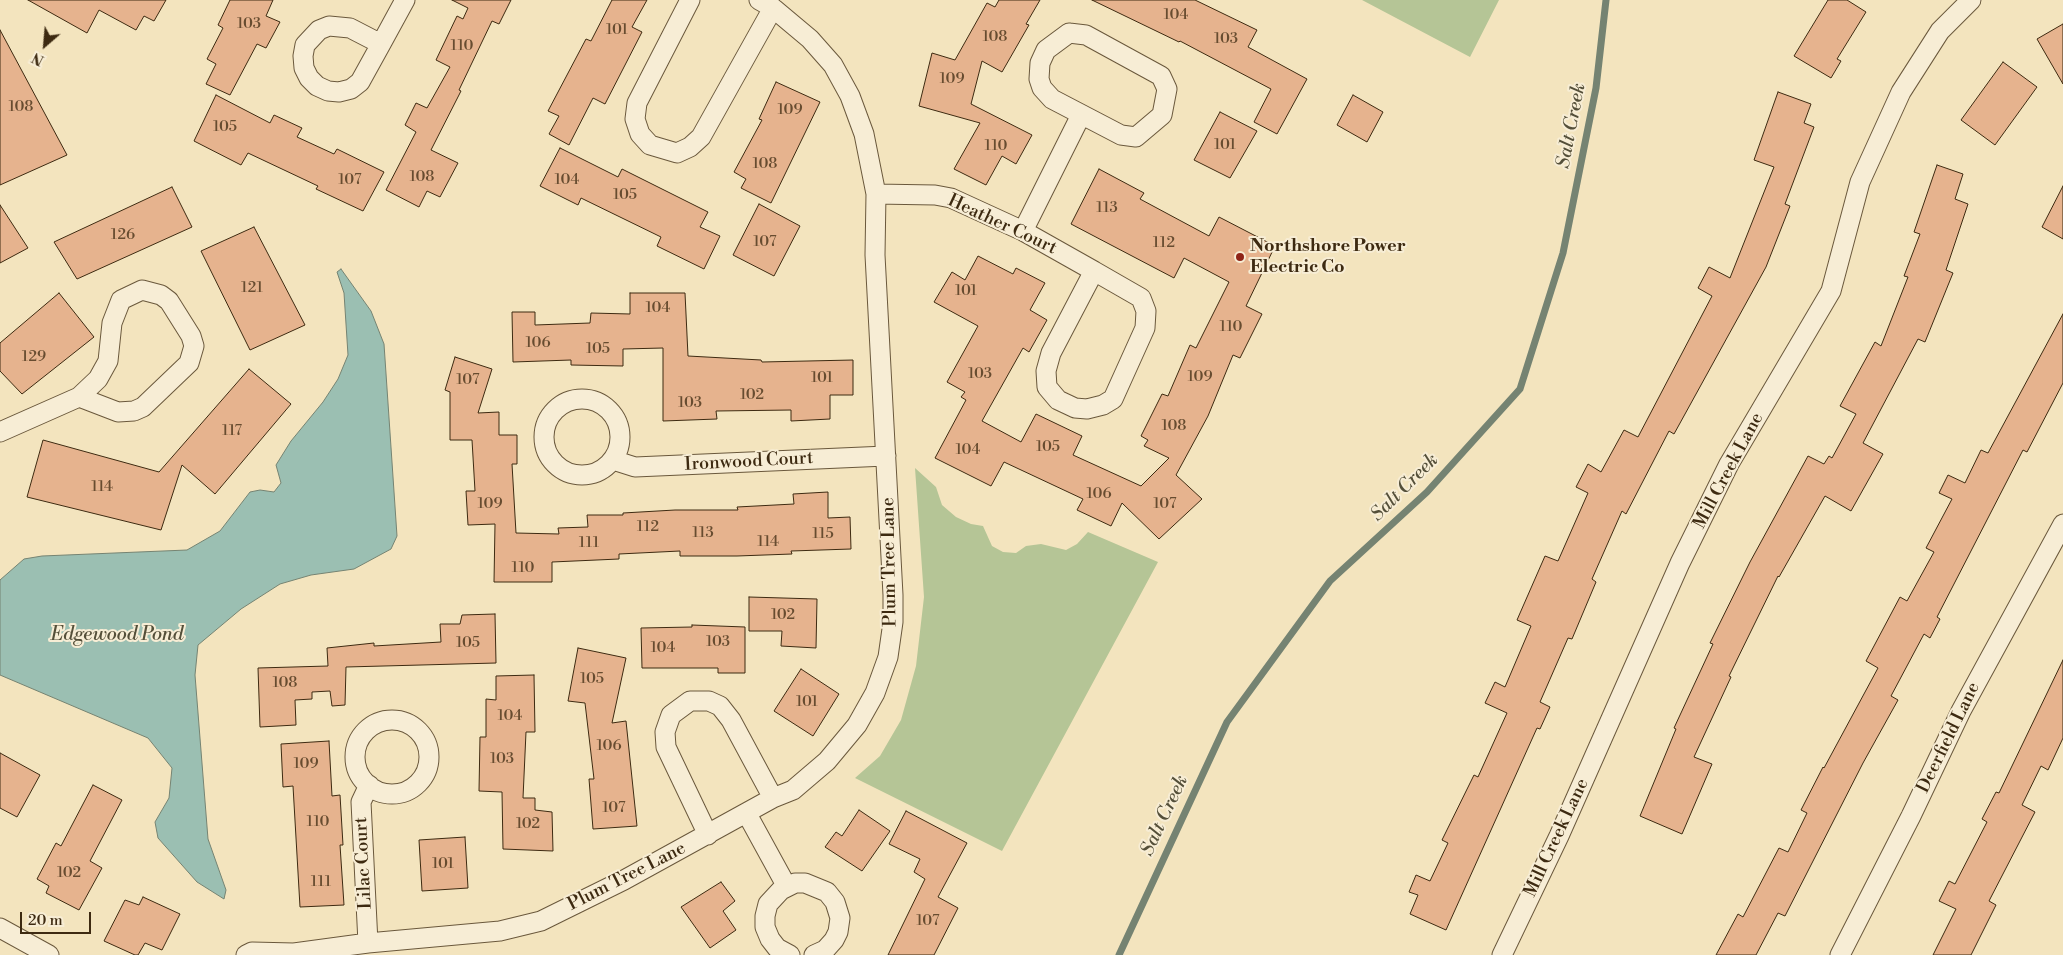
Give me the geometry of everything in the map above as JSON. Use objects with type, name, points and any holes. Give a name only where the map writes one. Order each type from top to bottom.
[{"type":"street","points":[[381,44],[405,0]]},
{"type":"street","points":[[690,0],[637,103],[635,119],[640,134],[650,145],[677,152],[690,147],[701,137],[766,4]]},
{"type":"street","name":"Mill Creek Lane","points":[[1502,955],[1559,836],[1680,563],[1725,472],[1831,291],[1860,182],[1901,92],[1940,31],[1971,0]]},
{"type":"street","name":"Plum Tree Lane","points":[[246,955],[252,952],[294,954],[368,943],[500,931],[542,921],[708,835],[773,798],[793,790],[827,761],[857,725],[875,693],[888,657],[893,622],[875,254],[876,194],[864,134],[850,96],[833,64],[810,39],[766,4]]},
{"type":"street","points":[[1069,33],[1086,36],[1161,76],[1167,89],[1162,115],[1136,136],[1121,135],[1081,115],[1052,99],[1042,88],[1039,79],[1040,63],[1046,50],[1069,33]]},
{"type":"street","points":[[1023,230],[1081,115]]},
{"type":"street","name":"Heather Court","points":[[876,194],[935,195],[950,198],[1023,230],[1141,298],[1146,311],[1145,328],[1113,399],[1103,406],[1087,409],[1075,408],[1058,400],[1047,387],[1046,371],[1050,353],[1094,271]]},
{"type":"street","points":[[0,432],[79,397],[98,379],[108,361],[112,323],[121,300],[142,290],[161,295],[169,301],[191,336],[194,346],[189,363],[143,407],[134,411],[118,412],[79,397]]},
{"type":"street","points":[[581,399],[600,403],[615,417],[619,425],[621,438],[619,450],[613,460],[595,474],[577,475],[564,471],[550,459],[545,447],[545,430],[554,412],[565,403],[581,399]]},
{"type":"street","name":"Ironwood Court","points":[[613,460],[635,467],[886,456]]},
{"type":"street","name":"Deerfield Lane","points":[[1840,955],[1911,816],[1961,711],[2058,546],[2063,524]]},
{"type":"street","points":[[708,835],[666,747],[665,732],[671,715],[690,701],[709,701],[720,706],[731,720],[773,798]]},
{"type":"street","name":"Lilac Court","points":[[368,943],[361,802],[369,785]]},
{"type":"street","points":[[747,814],[787,887]]},
{"type":"street","points":[[790,955],[777,948],[770,939],[765,927],[768,904],[781,890],[800,883],[814,885],[827,892],[835,902],[840,918],[838,932],[825,950],[814,955]]},
{"type":"street","points":[[0,928],[49,955]]},
{"type":"green space","points":[[1362,0],[1499,0],[1470,57]]},
{"type":"green space","points":[[915,468],[936,487],[942,505],[956,517],[971,524],[983,526],[992,546],[1003,552],[1016,553],[1026,546],[1041,544],[1066,550],[1077,544],[1088,532],[1158,562],[1002,851],[855,778],[880,756],[901,720],[916,666],[924,597]]},
{"type":"water","name":"Edgewood Pond","points":[[341,269],[371,311],[384,344],[397,536],[391,549],[354,569],[311,575],[280,584],[241,609],[198,645],[195,675],[208,839],[226,890],[224,899],[197,882],[158,838],[155,822],[169,798],[172,768],[148,738],[0,675],[0,580],[24,559],[42,556],[187,550],[220,531],[250,492],[260,490],[274,492],[281,483],[276,465],[291,441],[323,402],[338,379],[348,355],[344,293],[337,272]]},
{"type":"building","points":[[28,0],[166,0],[154,21],[144,16],[136,30],[99,10],[87,33]]},
{"type":"building","points":[[230,0],[273,0],[266,16],[280,22],[266,48],[257,44],[230,95],[206,84],[216,64],[207,59],[223,28],[218,25]]},
{"type":"building","points":[[452,0],[511,0],[499,24],[492,21],[459,90],[461,91],[431,150],[458,163],[440,197],[427,191],[419,207],[386,190],[416,132],[405,125],[416,103],[427,108],[450,67],[436,60],[457,16],[463,19],[468,8]]},
{"type":"building","points":[[612,0],[647,0],[632,27],[642,32],[605,104],[593,98],[569,145],[549,134],[559,116],[548,111],[586,39],[591,41]]},
{"type":"building","points":[[999,0],[1040,0],[1026,24],[1029,25],[1002,72],[982,61],[971,104],[1032,135],[1016,164],[1002,156],[986,185],[954,169],[980,123],[919,106],[932,53],[955,60],[987,3],[995,7]]},
{"type":"building","points":[[1092,0],[1195,0],[1257,30],[1248,47],[1307,79],[1277,134],[1254,122],[1271,89],[1180,41]]},
{"type":"building","points":[[1828,0],[1847,0],[1866,12],[1837,59],[1841,61],[1831,78],[1794,56]]},
{"type":"building","points":[[2063,24],[2063,84],[2037,39]]},
{"type":"building","points":[[0,30],[67,155],[0,185]]},
{"type":"building","points":[[2003,62],[2037,87],[1995,145],[1961,120]]},
{"type":"building","points":[[776,82],[820,102],[771,203],[741,188],[746,179],[734,172],[762,120],[759,119]]},
{"type":"building","points":[[1778,92],[1811,104],[1804,123],[1814,127],[1785,204],[1790,206],[1766,267],[1674,434],[1669,431],[1626,514],[1622,511],[1592,579],[1596,582],[1572,639],[1568,638],[1540,702],[1550,707],[1540,729],[1537,728],[1446,930],[1410,914],[1418,895],[1409,892],[1416,875],[1430,881],[1448,843],[1442,840],[1474,775],[1478,777],[1507,713],[1485,703],[1495,682],[1505,687],[1531,626],[1517,620],[1545,556],[1558,561],[1588,493],[1576,487],[1588,464],[1601,472],[1624,430],[1638,437],[1712,296],[1698,288],[1709,267],[1730,278],[1774,167],[1754,160]]},
{"type":"building","points":[[216,95],[270,123],[274,115],[302,128],[297,137],[334,154],[337,149],[384,172],[363,211],[316,189],[318,186],[248,153],[241,165],[194,141]]},
{"type":"building","points":[[1353,95],[1383,112],[1367,142],[1337,125]]},
{"type":"building","points":[[1220,112],[1257,131],[1230,178],[1194,160]]},
{"type":"building","points":[[560,148],[618,177],[622,169],[708,212],[700,227],[720,236],[704,269],[657,246],[661,237],[581,198],[578,205],[540,186]]},
{"type":"building","points":[[1937,165],[1963,174],[1955,199],[1968,204],[1946,270],[1953,273],[1925,342],[1918,339],[1863,443],[1883,454],[1851,511],[1825,496],[1778,576],[1729,676],[1731,677],[1694,757],[1712,764],[1682,834],[1640,816],[1676,729],[1674,728],[1713,644],[1710,643],[1750,562],[1808,456],[1824,464],[1829,456],[1832,458],[1856,414],[1840,406],[1875,342],[1881,346],[1908,277],[1904,276],[1920,234],[1914,232]]},
{"type":"building","points":[[1099,169],[1144,193],[1140,199],[1209,236],[1219,217],[1275,246],[1246,306],[1262,314],[1240,358],[1233,355],[1208,416],[1176,475],[1202,499],[1159,539],[1122,503],[1111,526],[1077,510],[1083,499],[1004,462],[991,486],[935,458],[966,400],[961,397],[965,392],[947,382],[978,326],[934,302],[952,272],[965,280],[978,256],[1013,274],[1016,268],[1045,283],[1030,310],[1047,320],[1029,352],[1023,348],[982,421],[1021,442],[1036,414],[1082,436],[1073,455],[1141,486],[1169,458],[1144,446],[1148,440],[1141,436],[1162,394],[1168,396],[1190,345],[1196,348],[1229,282],[1184,258],[1174,278],[1071,224]]},
{"type":"building","points":[[2063,186],[2063,239],[2042,227]]},
{"type":"building","points":[[172,187],[192,227],[77,279],[54,242]]},
{"type":"building","points":[[759,204],[800,226],[774,276],[733,255]]},
{"type":"building","points":[[0,205],[28,248],[0,263]]},
{"type":"building","points":[[254,227],[305,325],[250,350],[201,251]]},
{"type":"building","points":[[59,293],[94,337],[22,394],[0,371],[0,343]]},
{"type":"building","points":[[630,293],[685,293],[688,356],[761,360],[762,362],[853,360],[853,395],[830,395],[830,419],[791,421],[791,410],[716,411],[717,419],[663,421],[663,348],[623,349],[623,366],[571,365],[571,360],[513,362],[512,312],[535,312],[535,325],[590,323],[591,313],[630,314]]},
{"type":"building","points":[[2063,314],[2063,383],[2027,452],[2023,450],[1937,617],[1940,619],[1930,638],[1924,634],[1891,696],[1898,700],[1863,763],[1785,916],[1778,913],[1756,955],[1716,955],[1738,914],[1743,917],[1779,848],[1788,852],[1807,813],[1801,810],[1878,668],[1866,661],[1900,597],[1907,601],[1934,552],[1926,548],[1952,499],[1939,493],[1948,475],[1965,483],[1981,450],[1988,453]]},
{"type":"building","points":[[455,357],[492,369],[478,413],[499,412],[499,435],[517,435],[517,464],[512,464],[516,533],[559,534],[558,528],[588,527],[587,515],[623,515],[623,513],[675,510],[738,510],[737,507],[794,504],[793,494],[828,492],[828,518],[850,517],[851,549],[791,551],[792,554],[737,556],[680,556],[680,551],[619,554],[619,559],[552,562],[552,582],[494,582],[495,524],[468,525],[466,491],[475,491],[472,440],[450,440],[450,392],[445,390]]},
{"type":"building","points":[[249,369],[291,404],[215,494],[182,465],[161,530],[27,497],[43,440],[159,472]]},
{"type":"building","points":[[749,597],[817,599],[816,648],[781,646],[782,631],[749,631]]},
{"type":"building","points":[[495,614],[496,663],[346,667],[345,705],[332,706],[330,691],[312,692],[312,699],[295,700],[296,725],[260,727],[258,668],[328,666],[327,648],[374,643],[374,646],[441,642],[440,624],[460,624],[462,615]]},
{"type":"building","points":[[692,625],[745,627],[745,673],[718,673],[718,668],[642,668],[641,628],[692,627]]},
{"type":"building","points":[[578,648],[626,658],[612,723],[626,721],[637,826],[593,829],[589,779],[594,779],[585,703],[568,701]]},
{"type":"building","points":[[2063,660],[2063,738],[2048,770],[2041,766],[2022,805],[2035,812],[1989,901],[1996,905],[1971,955],[1933,955],[1956,909],[1939,901],[1949,881],[1955,884],[1987,822],[1982,819],[1996,792],[1999,793]]},
{"type":"building","points":[[801,669],[839,694],[813,736],[774,711]]},
{"type":"building","points":[[534,675],[535,732],[526,732],[523,798],[535,798],[535,810],[552,812],[553,851],[503,849],[502,792],[479,791],[480,737],[486,737],[486,699],[496,700],[496,676]]},
{"type":"building","points":[[329,741],[332,796],[340,795],[343,845],[340,845],[344,905],[300,907],[293,786],[283,787],[281,744]]},
{"type":"building","points":[[0,753],[40,775],[17,817],[0,808]]},
{"type":"building","points":[[93,785],[122,800],[90,861],[102,868],[79,910],[46,893],[49,886],[37,879],[56,843],[61,846]]},
{"type":"building","points":[[859,810],[890,831],[862,871],[825,847],[836,832],[842,836]]},
{"type":"building","points":[[906,811],[967,843],[938,897],[958,908],[934,955],[888,955],[925,879],[914,872],[920,859],[889,844]]},
{"type":"building","points":[[465,837],[468,888],[422,891],[419,840]]},
{"type":"building","points":[[721,882],[735,901],[723,911],[736,930],[710,948],[681,907]]},
{"type":"building","points":[[143,897],[180,914],[162,950],[145,943],[138,955],[135,955],[104,941],[125,900],[139,905]]},
{"type":"waterway","name":"Salt Creek","points":[[1119,955],[1227,722],[1330,581],[1427,492],[1520,389],[1563,253],[1596,88],[1606,0]]},
{"type":"place","name":"Northshore Power Electric Co","points":[[1240,257]]}]
